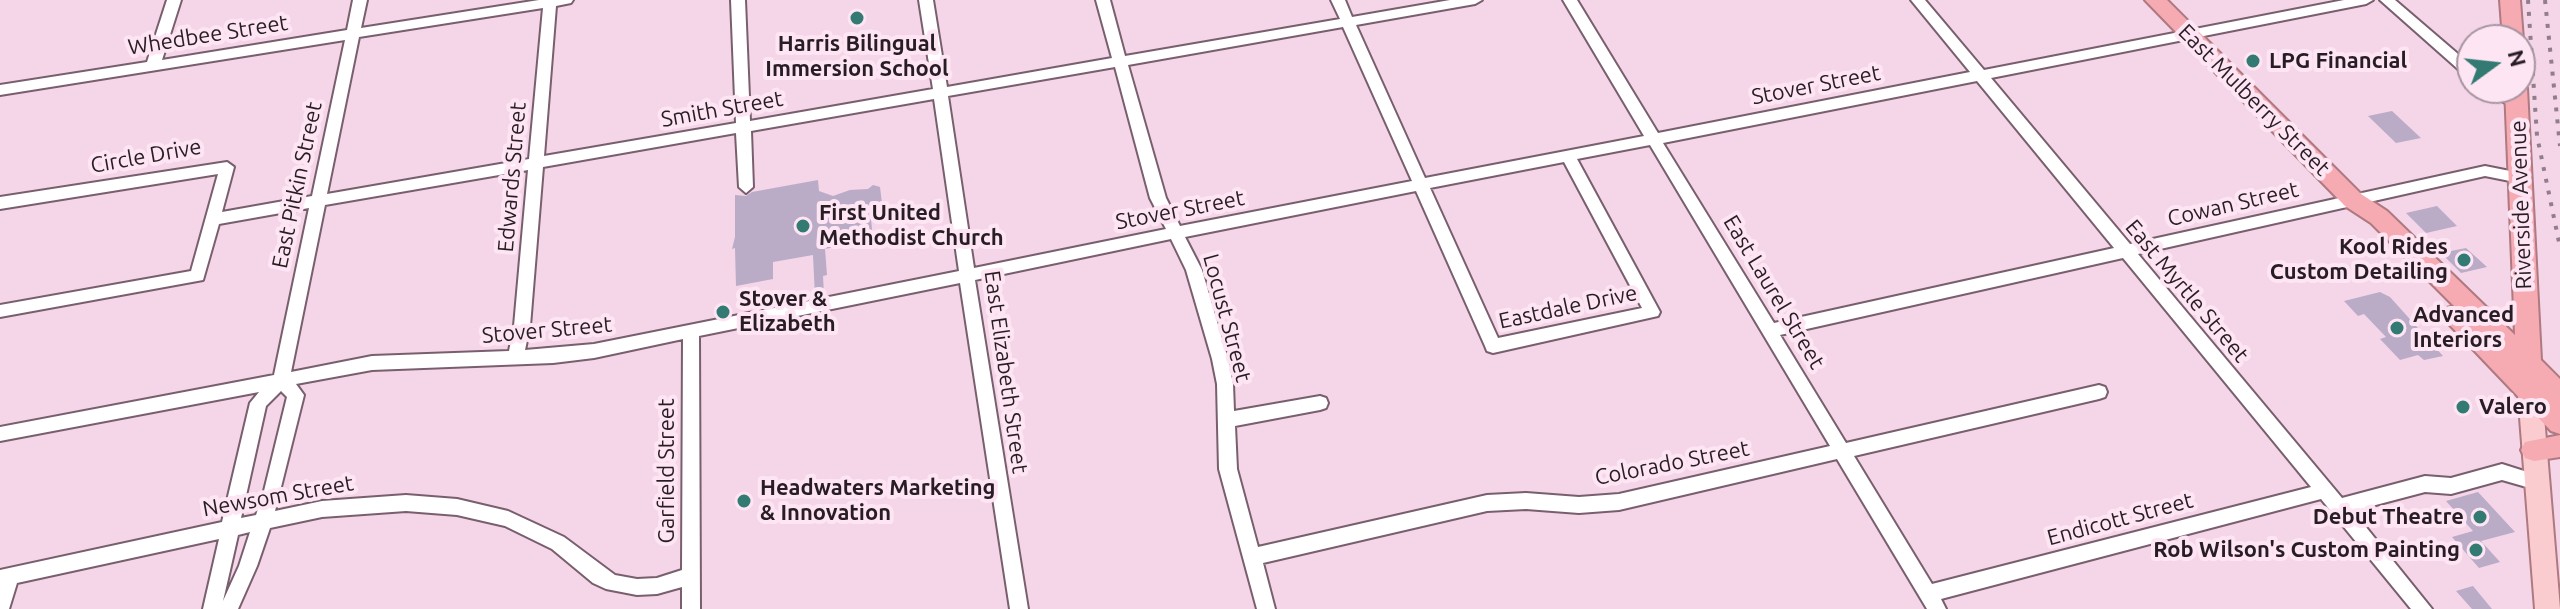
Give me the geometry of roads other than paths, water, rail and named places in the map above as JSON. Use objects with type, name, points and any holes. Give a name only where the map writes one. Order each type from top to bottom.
[{"type":"highway","name":"East Mulberry Street","points":[[2155,0],[2353,200],[2379,217],[2560,395]]},
{"type":"highway","points":[[2510,0],[2512,24]]},
{"type":"highway","name":"Riverside Avenue","points":[[2517,104],[2530,392]]},
{"type":"highway","name":"East Mulberry Street","points":[[2353,200],[2365,220],[2560,423]]},
{"type":"highway","points":[[2534,450],[2560,446]]},
{"type":"main road","name":"Riverside Avenue","points":[[2530,392],[2548,609]]},
{"type":"street","points":[[153,66],[174,0]]},
{"type":"street","name":"East Pitkin Street","points":[[212,609],[258,403],[281,380],[360,0]]},
{"type":"street","points":[[738,0],[746,187]]},
{"type":"street","name":"East Elizabeth Street","points":[[926,0],[1019,609]]},
{"type":"street","name":"Locust Street","points":[[1103,0],[1158,198],[1194,270],[1220,359],[1225,384],[1228,469],[1266,609]]},
{"type":"street","points":[[1338,0],[1419,185]]},
{"type":"street","name":"Smith Street","points":[[213,219],[1475,0]]},
{"type":"street","name":"East Laurel Street","points":[[1570,0],[1932,601]]},
{"type":"street","name":"East Myrtle Street","points":[[1918,0],[2423,609]]},
{"type":"street","name":"Stover Street","points":[[0,434],[372,363],[576,354],[2366,0]]},
{"type":"street","points":[[2387,0],[2456,60]]},
{"type":"street","name":"Whedbee Street","points":[[0,90],[556,1]]},
{"type":"street","name":"Edwards Street","points":[[516,357],[522,326],[535,163],[556,1]]},
{"type":"street","name":"Eastdale Drive","points":[[1419,185],[1429,197],[1493,346],[1652,312],[1568,156]]},
{"type":"street","name":"Circle Drive","points":[[0,203],[227,167],[197,276],[0,311]]},
{"type":"street","name":"Cowan Street","points":[[1769,331],[2485,171],[2520,178]]},
{"type":"street","name":"Garfield Street","points":[[691,332],[691,609]]},
{"type":"street","name":"East Pitkin Street","points":[[229,609],[263,521],[296,395],[281,380]]},
{"type":"street","name":"Colorado Street","points":[[1252,557],[1461,507],[1504,502],[1605,504],[2099,392]]},
{"type":"street","points":[[1226,420],[1320,403]]},
{"type":"street","points":[[2338,507],[2425,484],[2451,486],[2502,472],[2537,482]]},
{"type":"street","name":"Endicott Street","points":[[1932,601],[2324,491]]},
{"type":"street","name":"Newsom Street","points":[[5,577],[263,521],[352,505],[406,503],[457,507],[508,519],[558,543],[600,577],[613,583],[657,586],[691,576]]},
{"type":"street","points":[[0,609],[5,577]]},
{"type":"railway","points":[[2528,0],[2537,136],[2560,247]]},
{"type":"railway","points":[[2545,0],[2560,146]]},
{"type":"place","name":"Harris Bilingual Immersion School","points":[[857,18]]},
{"type":"place","name":"LPG Financial","points":[[2253,61]]},
{"type":"place","name":"First United Methodist Church","points":[[803,226]]},
{"type":"place","name":"Kool Rides Custom Detailing","points":[[2464,260]]},
{"type":"place","name":"Stover & Elizabeth","points":[[723,312]]},
{"type":"place","name":"Advanced Interiors","points":[[2397,328]]},
{"type":"place","name":"Valero","points":[[2463,407]]},
{"type":"place","name":"Headwaters Marketing & Innovation","points":[[744,501]]},
{"type":"place","name":"Debut Theatre","points":[[2480,517]]},
{"type":"place","name":"Rob Wilson's Custom Painting","points":[[2476,550]]}]
